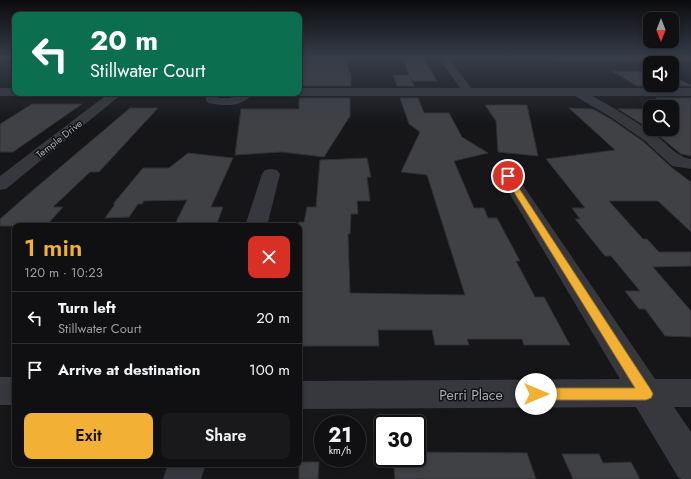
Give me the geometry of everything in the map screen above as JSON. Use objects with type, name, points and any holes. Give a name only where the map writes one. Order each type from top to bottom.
[{"type":"street","points":[[459,79],[468,92]]},
{"type":"street","points":[[0,92],[12,92]]},
{"type":"street","points":[[302,92],[691,92]]},
{"type":"street","points":[[578,92],[617,115],[650,138],[678,162],[691,164]]},
{"type":"street","name":"Temple Drive","points":[[0,185],[113,96]]},
{"type":"street","points":[[212,96],[212,100],[218,102],[238,100],[243,96]]},
{"type":"street","points":[[257,223],[271,174]]},
{"type":"street","points":[[508,176],[691,464]]},
{"type":"street","points":[[0,391],[12,391]]},
{"type":"street","name":"Perri Place","points":[[302,395],[691,393]]},
{"type":"street","points":[[182,479],[185,467]]},
{"type":"building","points":[[302,79],[351,79],[351,86],[302,86]]},
{"type":"building","points":[[395,79],[436,79],[437,81],[412,81],[414,86],[397,86]]},
{"type":"building","points":[[626,79],[643,79],[643,86],[637,86]]},
{"type":"building","points":[[679,79],[691,85],[679,86]]},
{"type":"building","points":[[299,98],[350,98],[350,116],[324,157],[282,152],[235,155],[241,109],[299,109]]},
{"type":"building","points":[[400,98],[418,98],[424,113],[449,113],[462,137],[488,153],[454,161],[474,208],[484,208],[488,218],[497,218],[520,261],[516,261],[535,297],[544,297],[570,345],[524,345],[522,339],[467,339],[469,345],[435,345],[432,330],[378,330],[379,346],[302,346],[302,223],[299,222],[304,222],[307,207],[316,207],[320,160],[367,158],[371,177],[367,177],[370,201],[357,201],[358,214],[351,214],[350,234],[348,234],[350,293],[465,295],[427,175],[401,172],[420,132],[409,124]]},
{"type":"building","points":[[656,98],[691,98],[691,156],[681,154],[659,136],[679,136],[679,100],[659,100]]},
{"type":"building","points":[[32,104],[82,104],[13,152],[0,152],[0,124]]},
{"type":"building","points":[[485,105],[527,105],[538,156],[498,152],[496,121]]},
{"type":"building","points":[[130,108],[158,108],[99,172],[90,172],[53,207],[63,207],[49,223],[12,223],[12,226],[0,226],[0,219]]},
{"type":"building","points":[[569,108],[593,109],[611,119],[644,142],[671,167],[691,182],[691,232],[658,201],[609,201],[643,239],[647,239],[659,252],[691,252],[691,266],[653,267],[691,311],[691,337],[665,336],[645,309],[639,309],[625,291],[640,291],[611,256],[605,256],[575,219],[580,219],[572,208],[585,208],[546,159],[615,150]]},
{"type":"building","points":[[618,109],[643,109],[643,125]]},
{"type":"building","points":[[188,153],[233,158],[211,207],[223,207],[217,223],[176,223],[187,200],[144,201],[142,204],[138,204],[129,217],[105,218],[115,204],[113,204],[143,168],[169,168]]},
{"type":"building","points":[[426,452],[527,453],[536,479],[395,479],[394,467],[426,467]]},
{"type":"building","points":[[562,454],[599,454],[603,463],[631,462],[640,479],[573,479]]},
{"type":"building","points":[[302,462],[314,462],[314,467],[319,467],[318,479],[299,479],[299,467],[302,467]]},
{"type":"route","points":[[508,176],[646,394],[536,394]]}]
